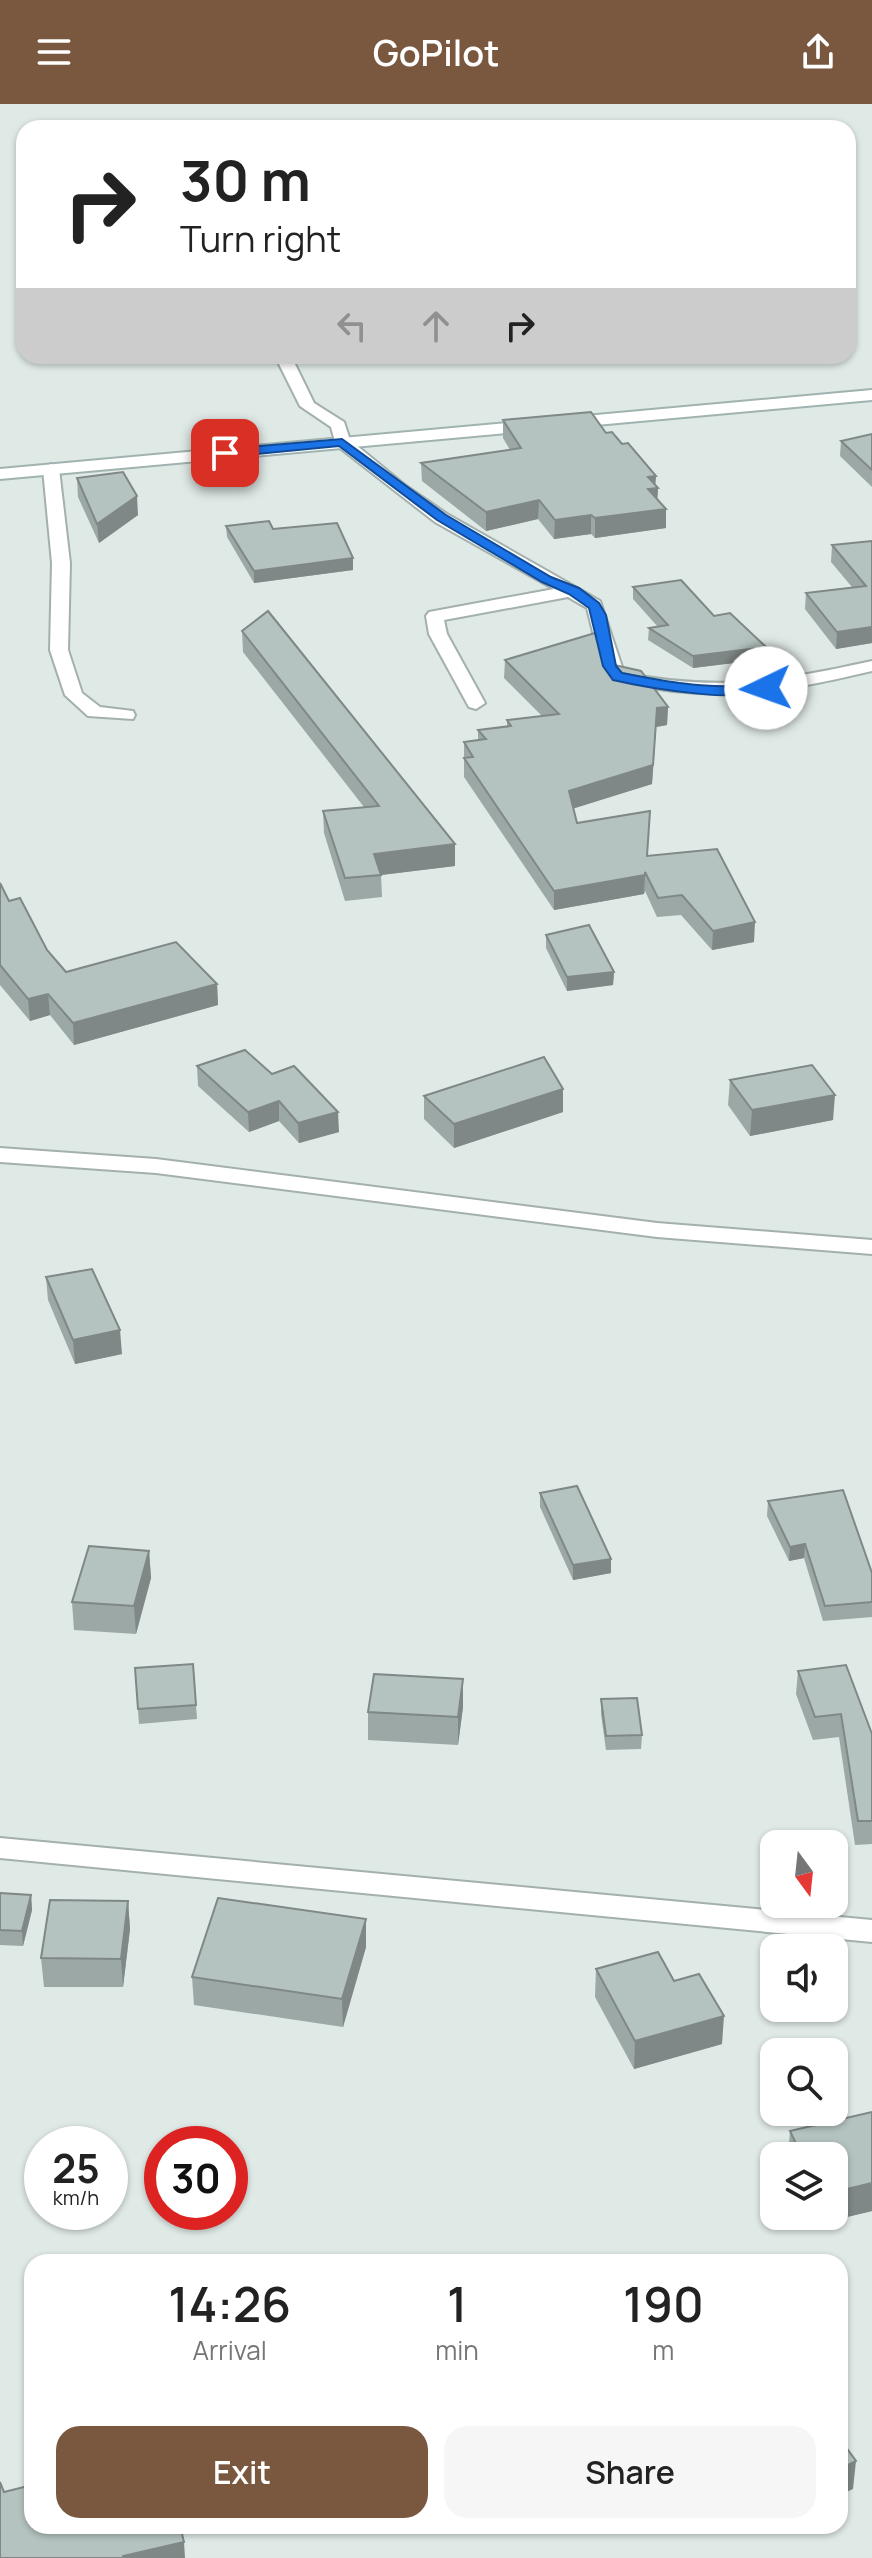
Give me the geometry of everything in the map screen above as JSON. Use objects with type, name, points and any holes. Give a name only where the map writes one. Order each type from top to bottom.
[{"type":"street","points":[[287,364],[308,406],[338,425],[342,442],[441,518],[594,605],[610,666],[618,677],[678,688],[733,691],[804,681],[872,666]]},
{"type":"street","points":[[0,474],[872,395]]},
{"type":"street","points":[[51,469],[61,563],[59,650],[74,695],[95,712],[126,715]]},
{"type":"street","points":[[476,703],[438,634],[435,616],[574,591]]},
{"type":"street","points":[[0,1155],[156,1166],[657,1230],[872,1247]]},
{"type":"street","points":[[0,1848],[872,1931]]},
{"type":"building","points":[[591,412],[606,433],[612,432],[622,444],[628,443],[656,476],[648,477],[658,488],[648,489],[666,509],[555,520],[539,500],[486,512],[421,463],[521,448],[503,420]]},
{"type":"building","points":[[872,434],[872,470],[841,441]]},
{"type":"building","points":[[123,472],[137,496],[97,524],[77,478]]},
{"type":"building","points":[[269,521],[273,529],[337,523],[353,558],[254,571],[226,526]]},
{"type":"building","points":[[872,541],[872,627],[837,632],[806,593],[866,586],[832,545]]},
{"type":"building","points":[[681,580],[714,616],[730,613],[766,647],[693,656],[649,628],[668,625],[633,587]]},
{"type":"building","points":[[268,611],[455,844],[374,854],[381,875],[345,878],[323,811],[379,806],[242,631]]},
{"type":"building","points":[[595,633],[610,664],[641,671],[668,707],[657,708],[653,765],[569,791],[577,823],[650,811],[647,856],[717,849],[755,922],[713,931],[682,895],[658,898],[645,872],[645,875],[554,891],[464,758],[473,757],[464,742],[486,739],[478,730],[511,726],[507,720],[559,714],[505,660]]},
{"type":"building","points":[[0,883],[9,901],[20,898],[47,950],[66,972],[176,942],[217,984],[73,1023],[48,994],[28,999],[0,965]]},
{"type":"building","points":[[589,925],[614,972],[567,977],[546,935]]},
{"type":"building","points":[[245,1050],[272,1074],[294,1066],[338,1112],[298,1123],[279,1101],[248,1112],[197,1066]]},
{"type":"building","points":[[544,1057],[563,1089],[454,1124],[424,1096]]},
{"type":"building","points":[[812,1065],[835,1095],[752,1110],[730,1080]]},
{"type":"building","points":[[92,1269],[120,1330],[73,1340],[46,1277]]},
{"type":"building","points":[[577,1486],[611,1559],[573,1565],[540,1493]]},
{"type":"building","points":[[843,1490],[872,1573],[872,1602],[825,1606],[805,1544],[790,1547],[768,1501]]},
{"type":"building","points":[[89,1546],[149,1551],[134,1606],[72,1602]]},
{"type":"building","points":[[193,1664],[196,1705],[138,1709],[135,1668]]},
{"type":"building","points":[[846,1665],[872,1734],[872,1821],[858,1821],[841,1714],[815,1717],[798,1671]]},
{"type":"building","points":[[374,1674],[463,1679],[458,1717],[368,1712]]},
{"type":"building","points":[[637,1698],[642,1735],[606,1736],[601,1699]]},
{"type":"building","points":[[0,1893],[31,1895],[22,1931],[0,1930]]},
{"type":"building","points":[[218,1898],[366,1919],[342,1999],[192,1977]]},
{"type":"building","points":[[50,1900],[128,1901],[121,1959],[41,1958]]},
{"type":"building","points":[[658,1952],[674,1981],[699,1974],[724,2016],[635,2041],[596,1969]]},
{"type":"building","points":[[872,2112],[872,2183],[848,2189],[848,2142],[795,2142],[790,2131],[812,2126],[848,2126],[848,2118]]},
{"type":"building","points":[[848,2450],[856,2461],[848,2465]]},
{"type":"building","points":[[0,2482],[4,2492],[24,2487],[24,2534],[182,2534],[184,2542],[123,2558],[0,2558]]},
{"type":"route","points":[[225,453],[342,442],[441,518],[594,605],[610,666],[618,677],[678,688],[733,691],[766,688]]}]
